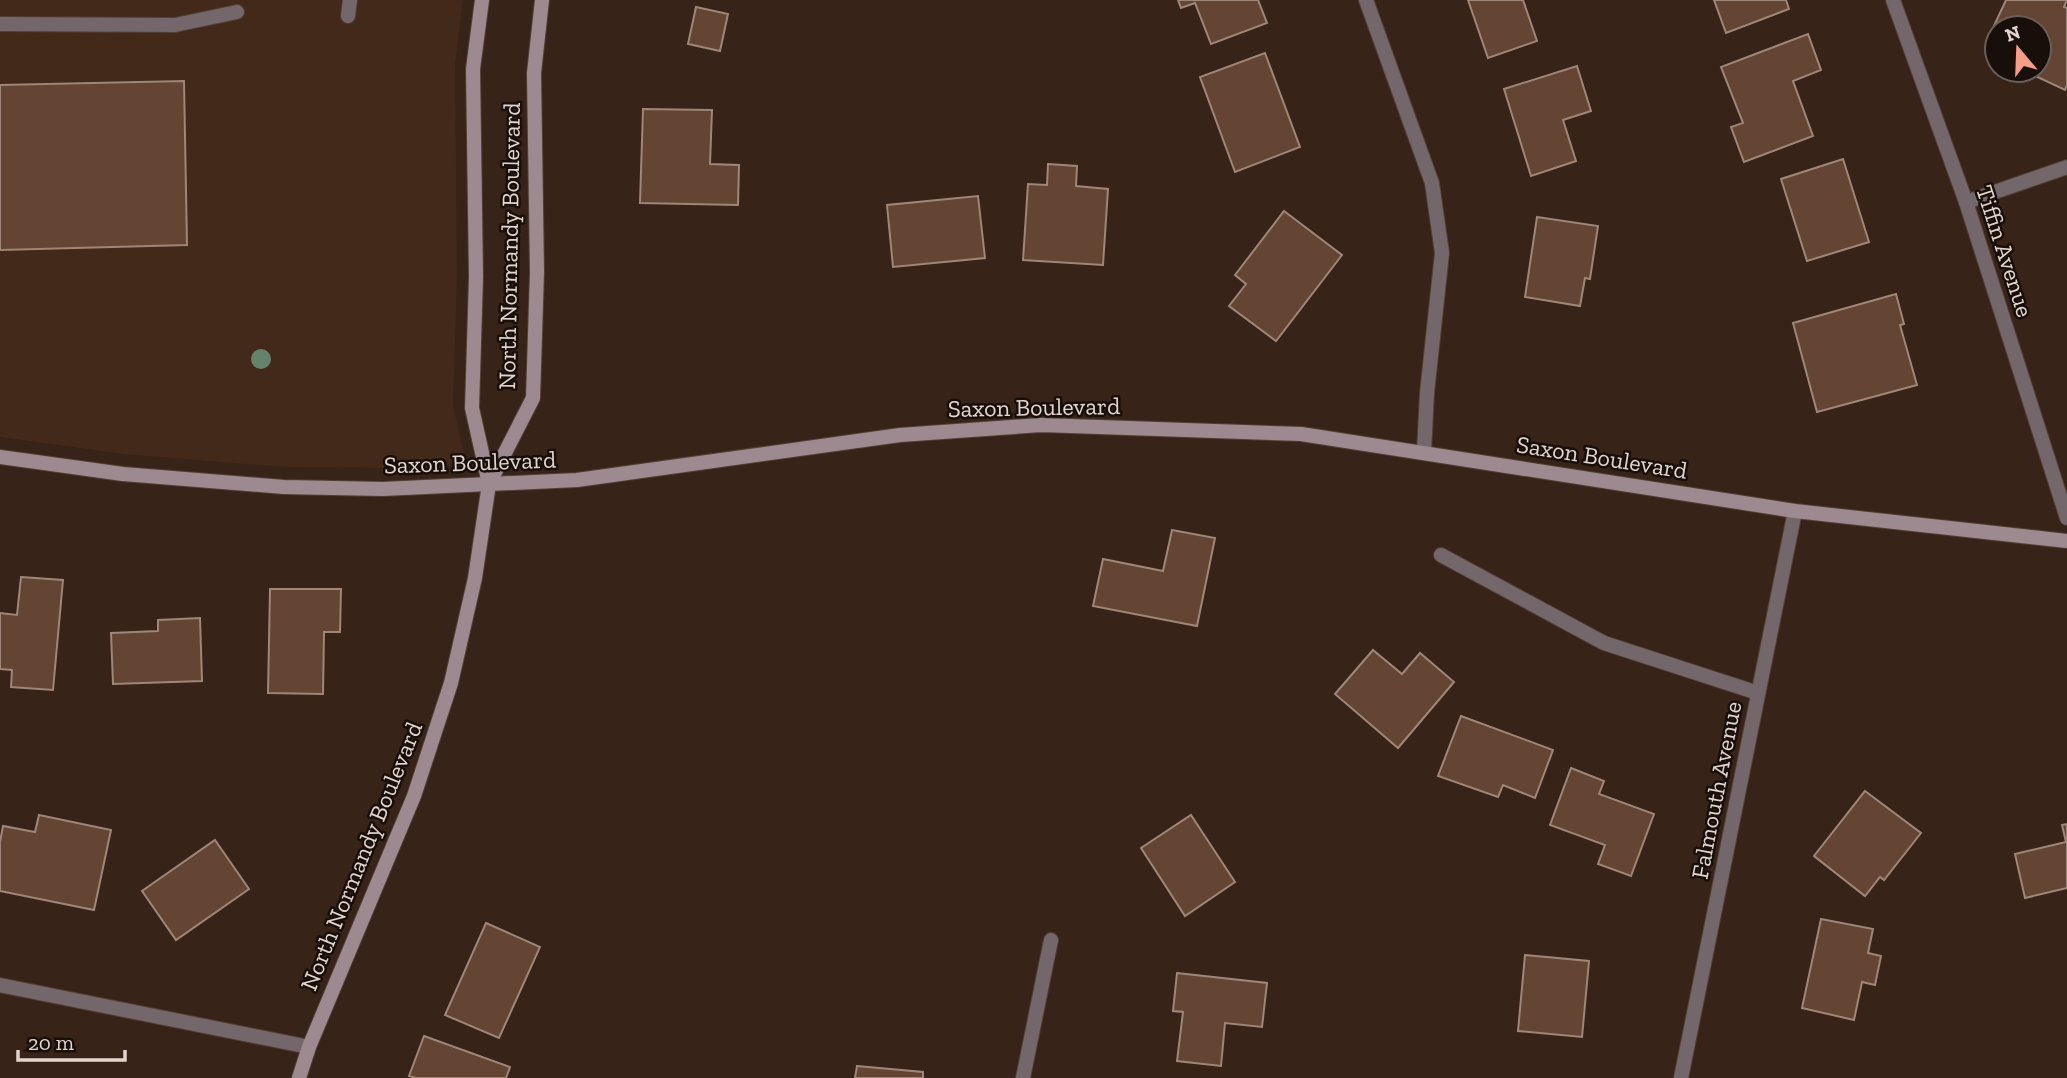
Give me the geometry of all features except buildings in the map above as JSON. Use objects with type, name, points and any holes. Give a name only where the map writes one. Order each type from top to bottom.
[{"type":"main road","name":"North Normandy Boulevard","points":[[482,0],[473,69],[476,277],[472,408],[489,484]]},
{"type":"main road","name":"North Normandy Boulevard","points":[[299,1078],[309,1047],[414,796],[443,708],[475,578],[489,484],[533,398],[537,272],[534,73],[542,0]]},
{"type":"main road","name":"Saxon Boulevard","points":[[0,457],[123,474],[284,487],[383,489],[577,480],[900,435],[1041,425],[1301,434],[1795,511],[2067,541]]},
{"type":"street","points":[[348,16],[350,0]]},
{"type":"street","points":[[1366,0],[1432,183],[1442,253],[1424,452]]},
{"type":"street","name":"Tiffin Avenue","points":[[1893,0],[1966,202],[2067,517]]},
{"type":"street","points":[[0,24],[175,25],[237,12]]},
{"type":"street","points":[[1966,202],[2067,167]]},
{"type":"street","name":"Falmouth Avenue","points":[[1681,1078],[1795,511]]},
{"type":"street","points":[[1441,555],[1604,643],[1758,693]]},
{"type":"street","points":[[1023,1078],[1051,940]]},
{"type":"street","points":[[0,985],[309,1047]]},
{"type":"shaded area","points":[[0,0],[463,0],[455,65],[457,275],[453,405],[466,464],[381,468],[284,467],[123,454],[0,437]]}]
